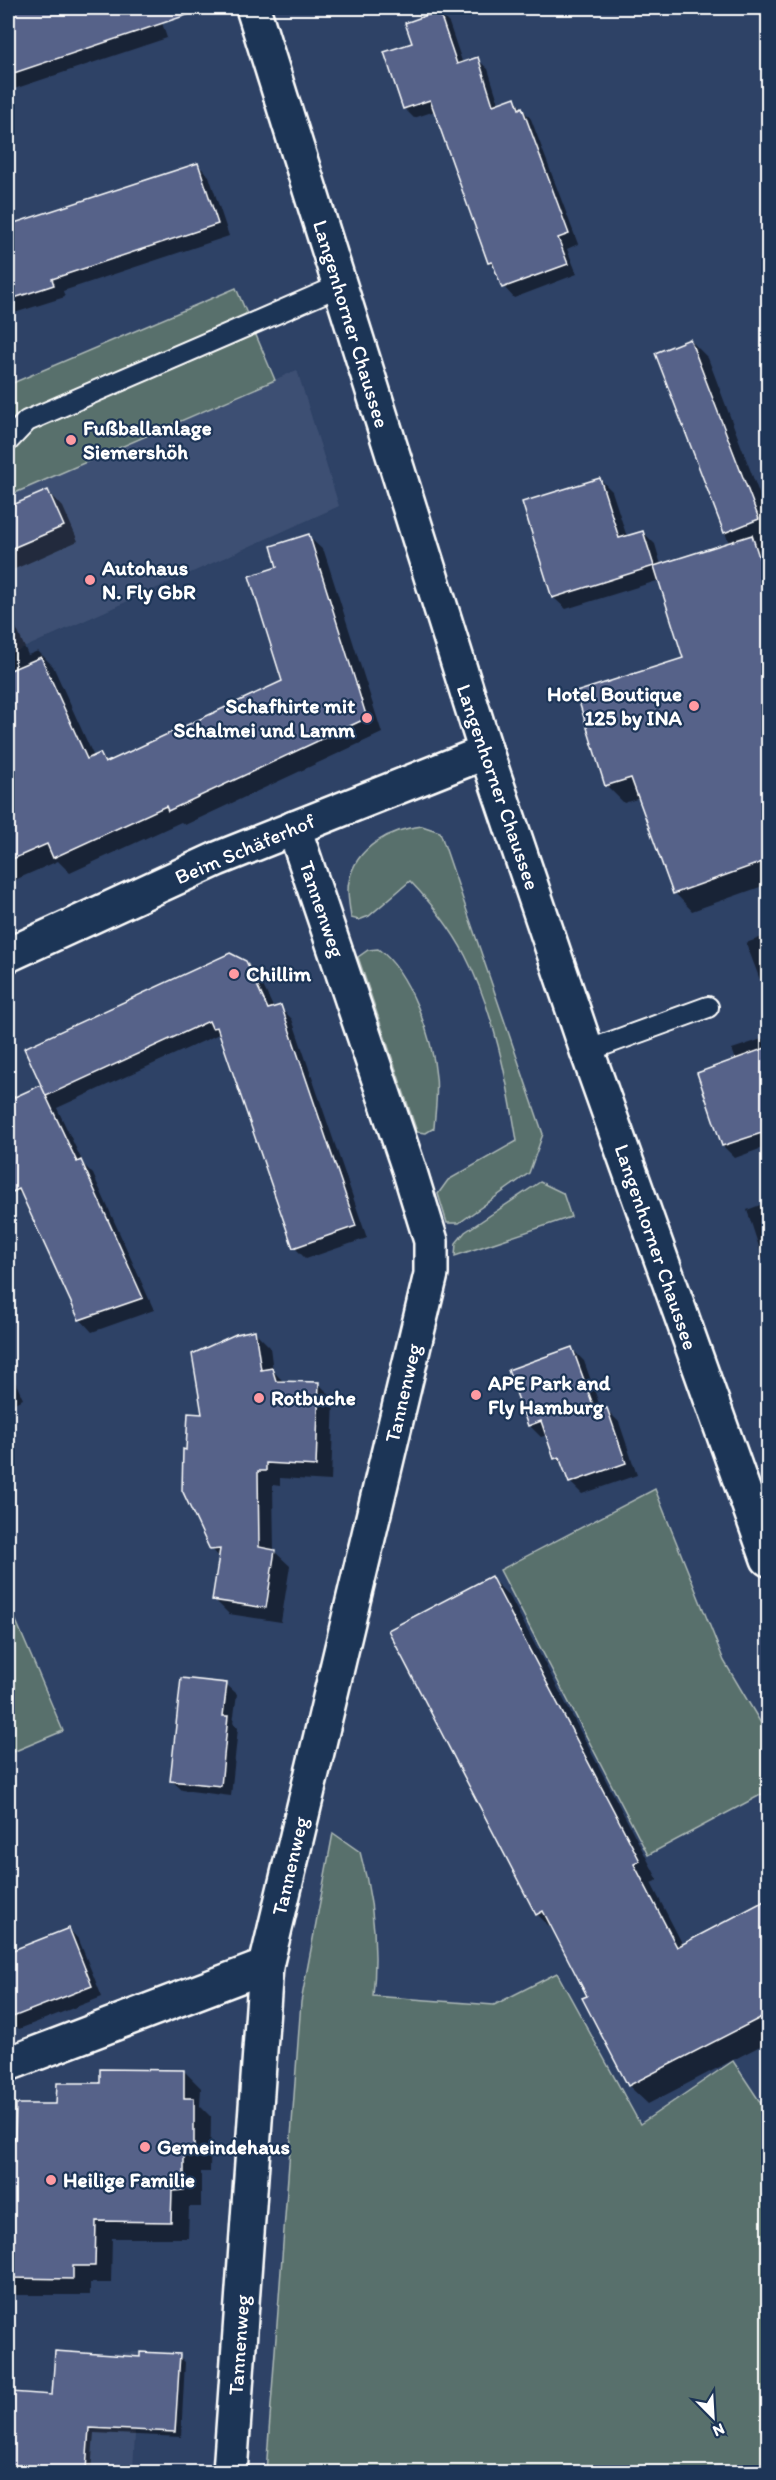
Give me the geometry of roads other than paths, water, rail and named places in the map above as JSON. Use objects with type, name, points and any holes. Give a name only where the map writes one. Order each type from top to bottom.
[{"type":"street","name":"Langenhorner Chaussee","points":[[253,8],[486,752],[587,1051],[766,1546]]},
{"type":"street","name":"Beim Schäferhof","points":[[8,955],[217,858],[486,752]]},
{"type":"street","name":"Tannenweg","points":[[230,2472],[266,1966],[431,1274],[431,1241],[409,1169],[294,828]]},
{"type":"street","points":[[8,2064],[266,1966]]},
{"type":"lane","points":[[8,441],[27,421],[339,286]]},
{"type":"lane","points":[[587,1051],[708,1007]]},
{"type":"place","name":"Fußballanlage Siemershöh","points":[[71,440]]},
{"type":"place","name":"Autohaus N. Fly GbR","points":[[90,580]]},
{"type":"place","name":"Hotel Boutique 125 by INA","points":[[694,706]]},
{"type":"place","name":"Schafhirte mit Schalmei und Lamm","points":[[367,718]]},
{"type":"place","name":"Chillim","points":[[234,974]]},
{"type":"place","name":"APE Park and Fly Hamburg","points":[[476,1395]]},
{"type":"place","name":"Rotbuche","points":[[259,1398]]},
{"type":"place","name":"Gemeindehaus","points":[[145,2147]]},
{"type":"place","name":"Heilige Familie","points":[[51,2180]]}]
